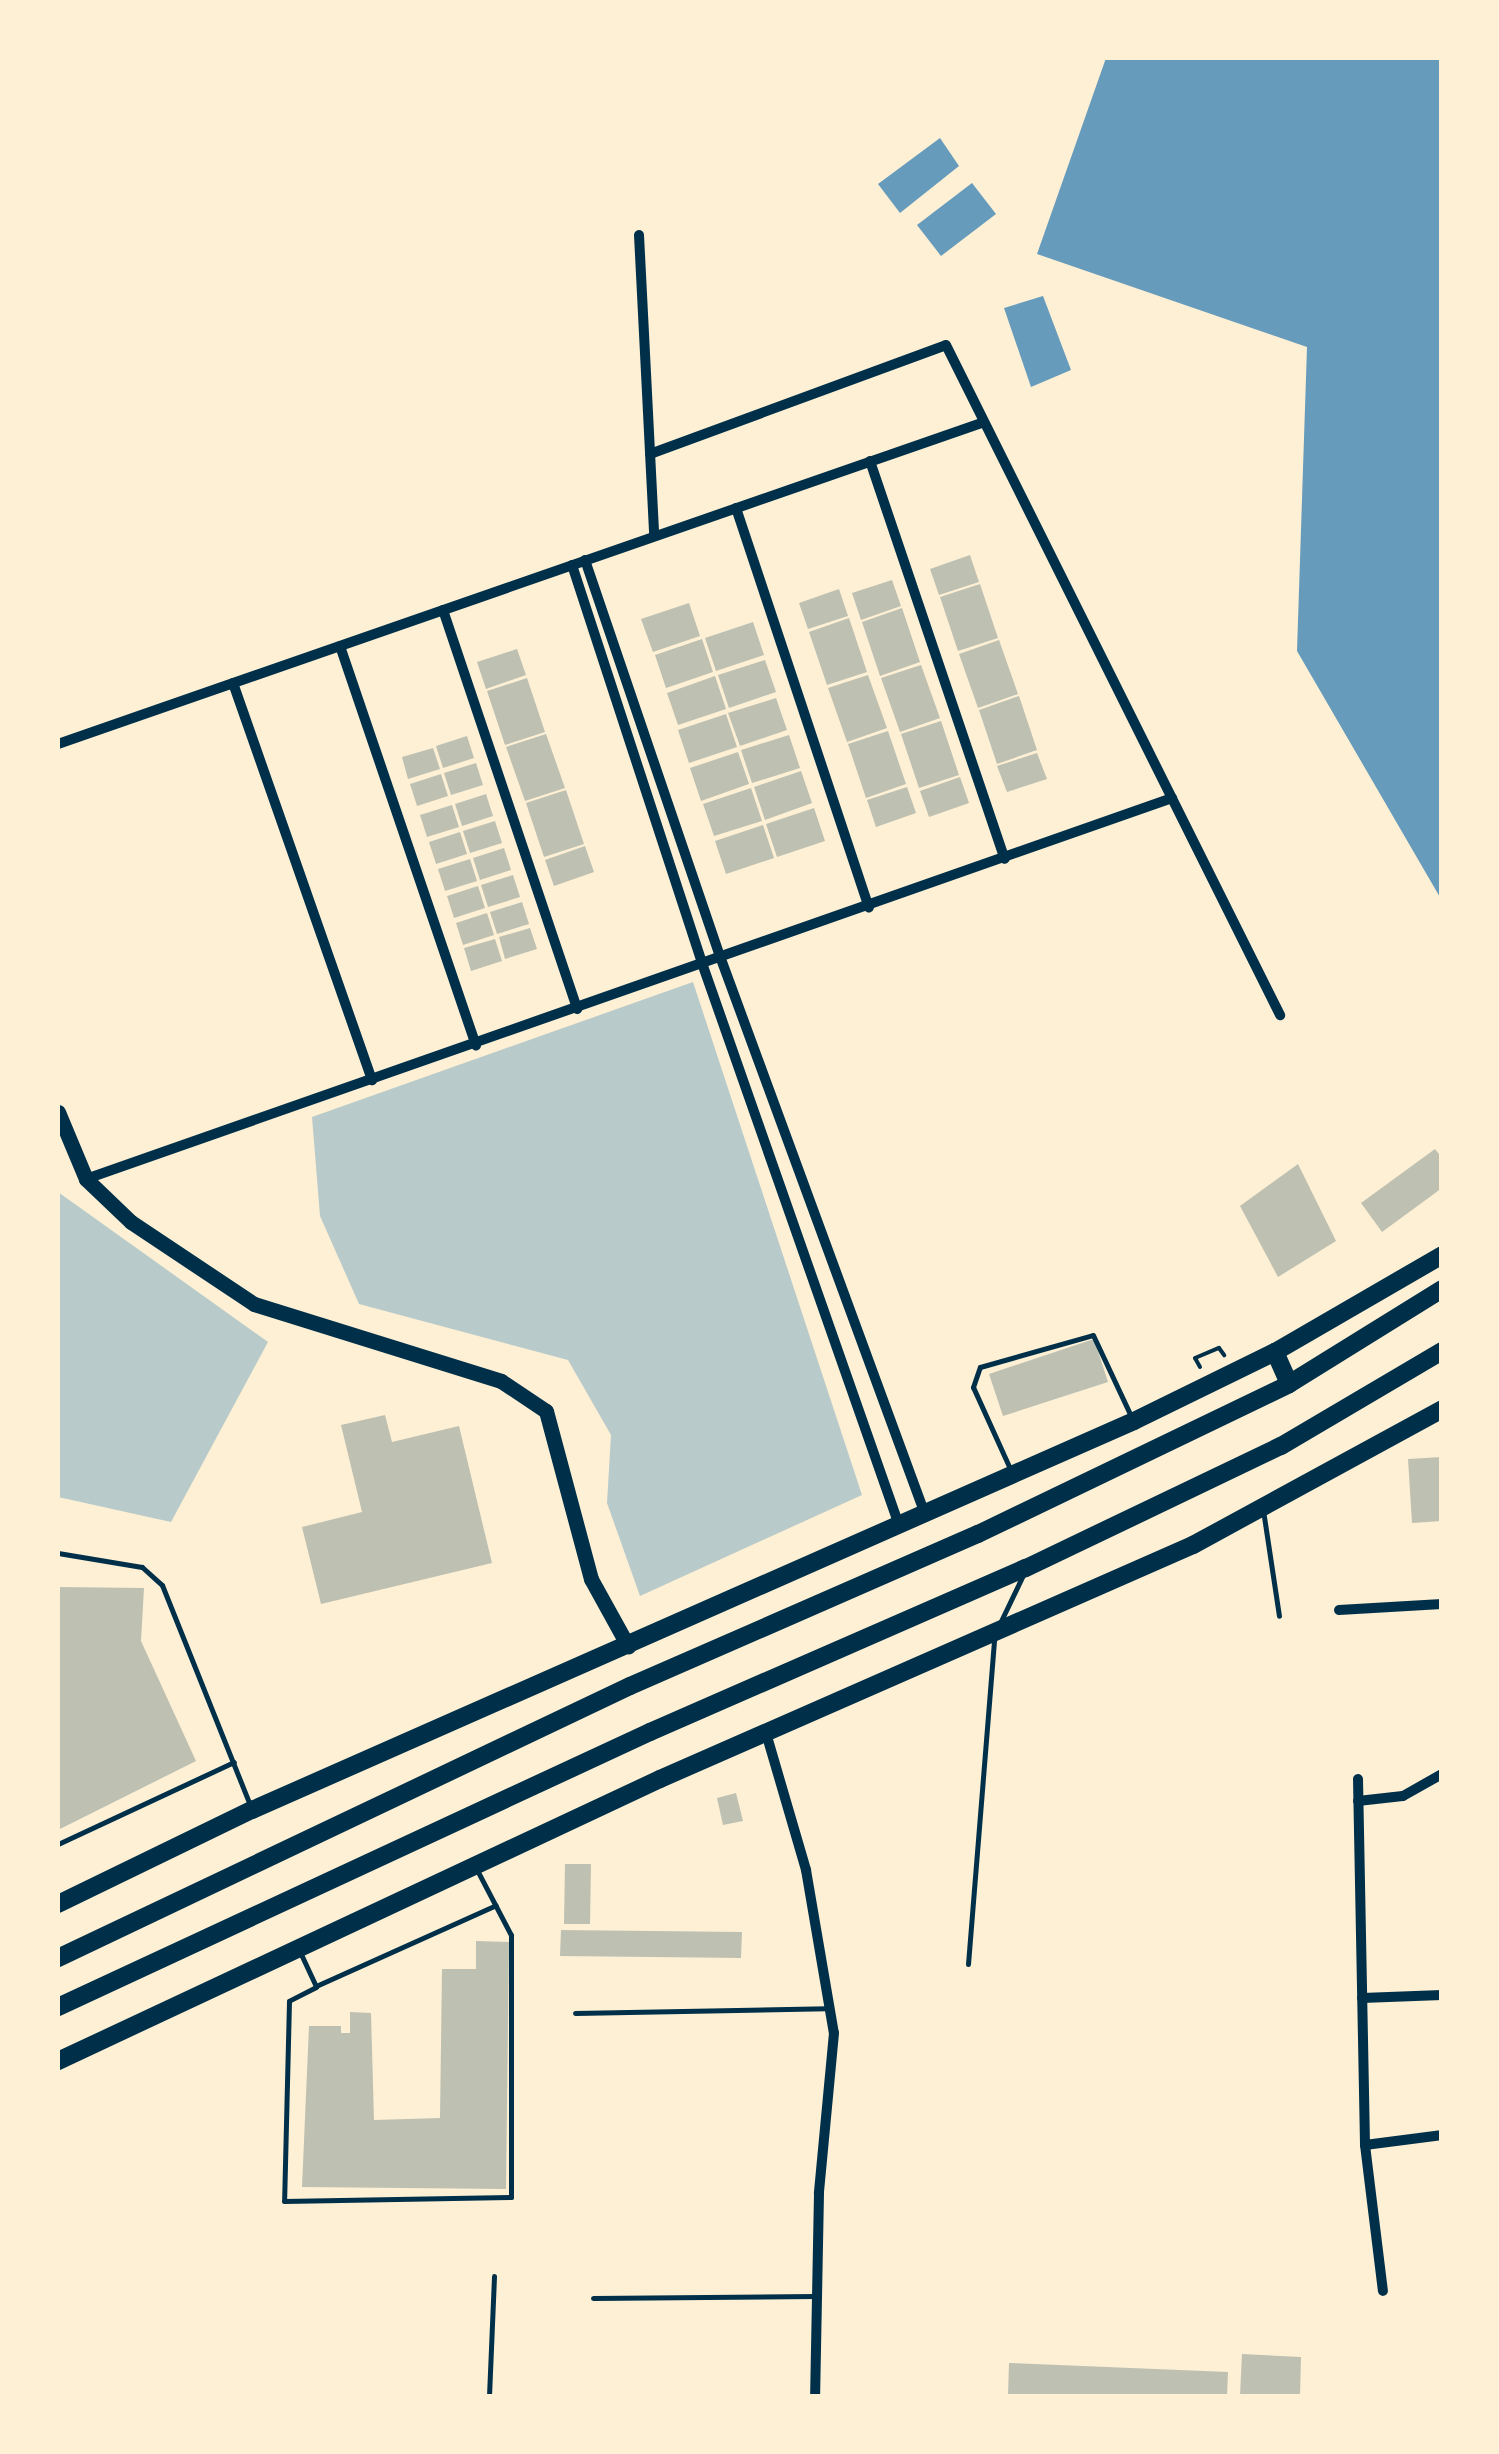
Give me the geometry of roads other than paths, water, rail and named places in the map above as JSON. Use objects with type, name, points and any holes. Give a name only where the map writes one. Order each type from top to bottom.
[{"type":"main road","points":[[58,1112],[86,1180],[131,1222],[254,1304],[501,1381],[546,1411],[591,1579],[628,1646]]},
{"type":"main road","points":[[58,1904],[252,1810],[1134,1421],[1274,1352],[1442,1254]]},
{"type":"main road","points":[[58,1958],[1289,1384],[1442,1289]]},
{"type":"main road","points":[[1274,1352],[1289,1384]]},
{"type":"main road","points":[[58,2007],[632,1740],[1026,1568],[1281,1446],[1442,1352]]},
{"type":"main road","points":[[58,2061],[474,1864],[995,1634],[1263,1510],[1442,1410]]},
{"type":"street","points":[[639,234],[654,536]]},
{"type":"street","points":[[650,454],[946,345],[1280,1015]]},
{"type":"street","points":[[58,744],[984,422]]},
{"type":"street","points":[[870,462],[1005,858]]},
{"type":"street","points":[[736,508],[869,907]]},
{"type":"street","points":[[585,560],[721,960],[925,1514]]},
{"type":"street","points":[[572,565],[703,966],[899,1526]]},
{"type":"street","points":[[442,610],[577,1009]]},
{"type":"street","points":[[340,646],[476,1044]]},
{"type":"street","points":[[233,682],[372,1080]]},
{"type":"street","points":[[86,1180],[721,960],[1172,798]]},
{"type":"street","points":[[1340,1610],[1442,1604]]},
{"type":"street","points":[[766,1733],[806,1870],[834,2033],[816,2396]]},
{"type":"street","points":[[1358,1800],[1403,1796],[1442,1774]]},
{"type":"street","points":[[1358,1780],[1366,2146],[1383,2291]]},
{"type":"street","points":[[1362,1998],[1442,1995]]},
{"type":"street","points":[[1366,2146],[1442,2135]]},
{"type":"lane","points":[[1013,1475],[972,1387],[980,1367],[1093,1336],[1134,1421]]},
{"type":"lane","points":[[1263,1510],[1280,1616]]},
{"type":"lane","points":[[58,1553],[142,1567],[162,1585],[252,1810]]},
{"type":"lane","points":[[968,1964],[995,1634],[1026,1568]]},
{"type":"lane","points":[[58,1844],[234,1762]]},
{"type":"lane","points":[[474,1864],[496,1906],[511,1935],[511,2196],[284,2201],[288,2001],[496,1906]]},
{"type":"lane","points":[[298,1947],[316,1986]]},
{"type":"lane","points":[[575,2014],[830,2008]]},
{"type":"lane","points":[[489,2396],[494,2276]]},
{"type":"lane","points":[[593,2298],[818,2296]]},
{"type":"water","points":[[1106,58],[1441,58],[1441,899],[1297,651],[1307,347],[1037,254]]},
{"type":"water","points":[[940,138],[959,166],[900,213],[878,184]]},
{"type":"water","points":[[972,183],[996,214],[941,256],[917,225]]},
{"type":"water","points":[[1043,296],[1071,370],[1031,387],[1004,308]]}]
